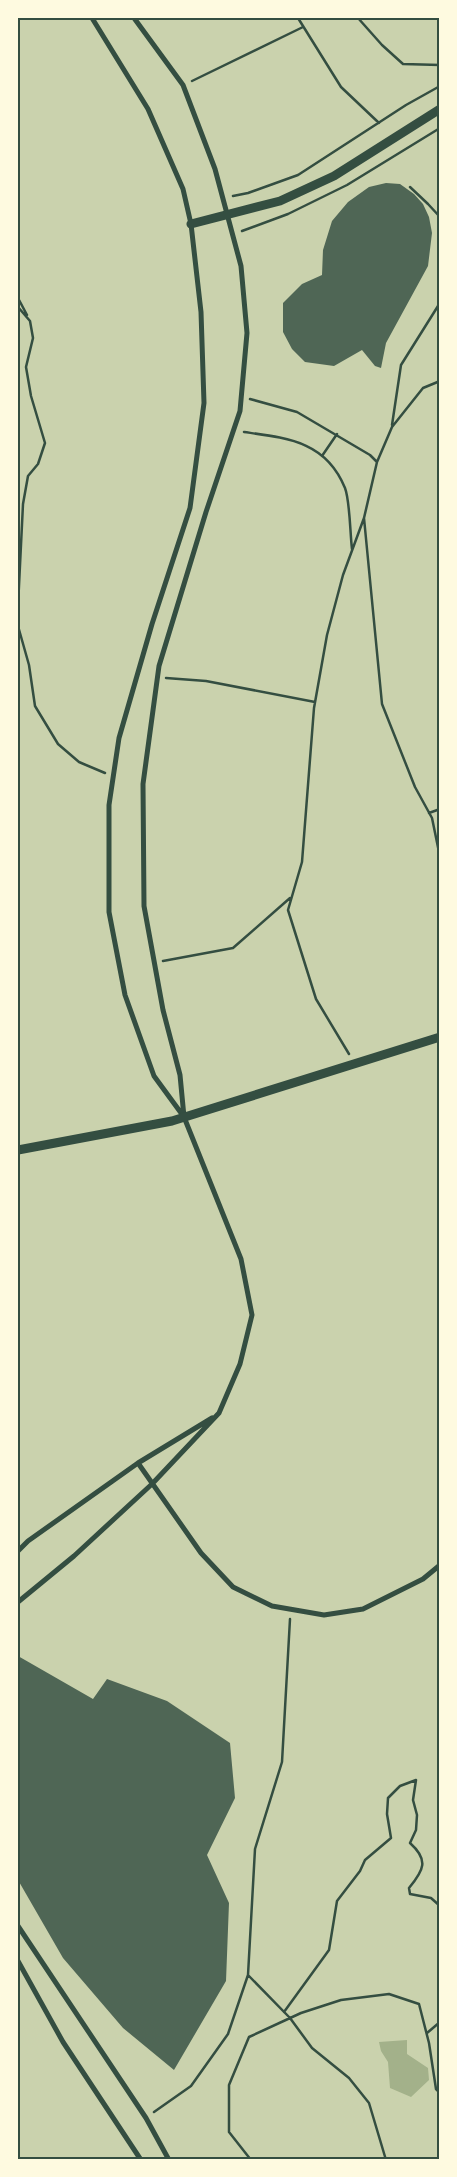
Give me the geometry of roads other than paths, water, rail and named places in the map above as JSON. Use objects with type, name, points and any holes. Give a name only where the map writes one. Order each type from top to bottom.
[{"type":"street","points":[[18,1602],[74,1556],[152,1484],[219,1413],[240,1364],[252,1315],[241,1259],[184,1117],[154,1076],[125,995],[109,912],[109,806],[119,738],[152,624],[190,508],[204,403],[201,312],[191,224],[183,189],[148,109],[92,18]]},
{"type":"street","points":[[134,18],[183,86],[224,198],[241,266],[247,333],[240,411],[206,512],[159,666],[143,784],[144,906],[163,1010],[180,1075],[184,1117]]},
{"type":"street","points":[[191,224],[280,201],[334,176],[440,109]]},
{"type":"street","points":[[18,1150],[184,1117],[440,1037]]},
{"type":"street","points":[[18,1551],[28,1541],[138,1463],[219,1413]]},
{"type":"street","points":[[138,1463],[201,1553],[233,1587],[272,1606],[324,1615],[363,1609],[423,1579],[440,1565]]},
{"type":"street","points":[[18,1926],[146,2118],[169,2160]]},
{"type":"street","points":[[18,1961],[63,2042],[141,2160]]}]
